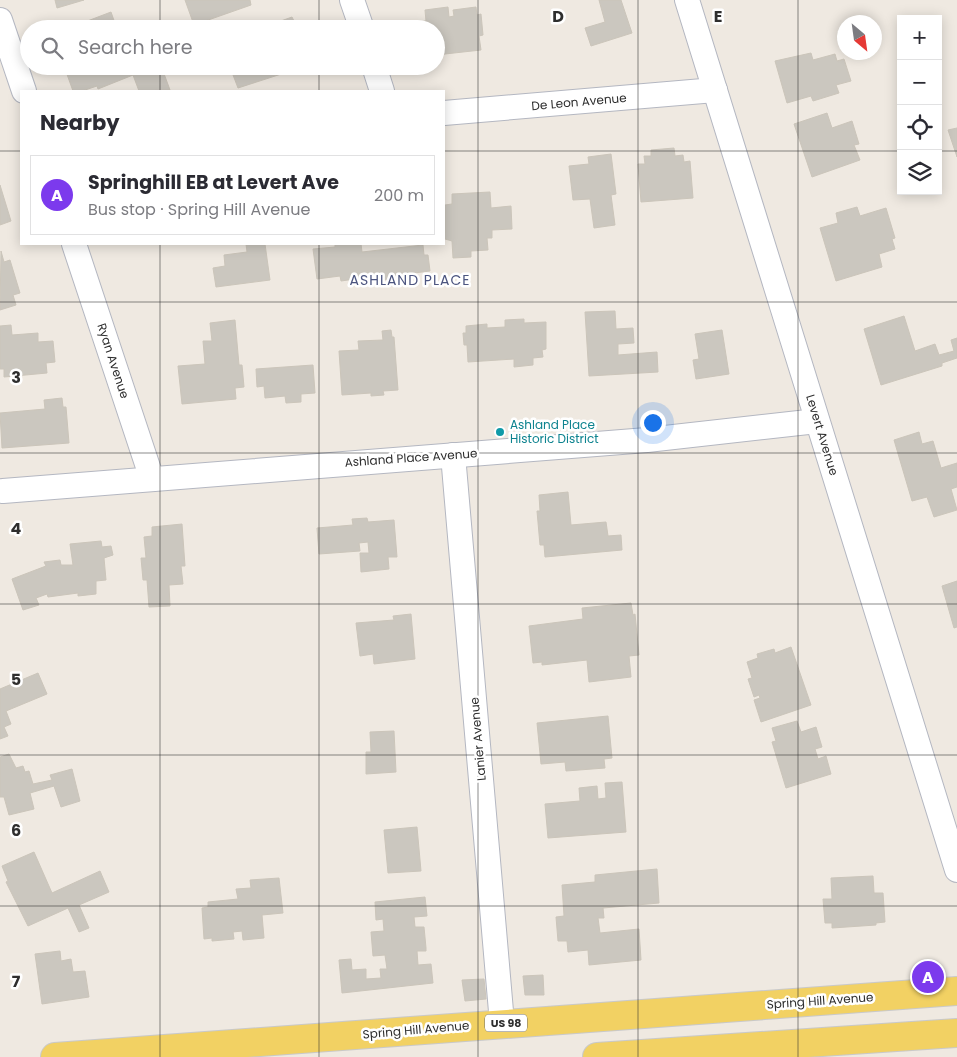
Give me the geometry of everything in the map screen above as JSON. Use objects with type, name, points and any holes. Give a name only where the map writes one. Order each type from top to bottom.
[{"type":"main road","name":"Spring Hill Avenue","points":[[55,1057],[266,1049],[502,1023],[957,991]]},
{"type":"main road","points":[[597,1057],[957,1033]]},
{"type":"street","points":[[352,0],[359,20]]},
{"type":"street","name":"Levert Avenue","points":[[687,0],[957,870]]},
{"type":"street","points":[[0,20],[24,90]]},
{"type":"street","points":[[377,75],[382,90]]},
{"type":"street","name":"De Leon Avenue","points":[[445,113],[715,90]]},
{"type":"street","name":"Ryan Avenue","points":[[74,245],[152,479]]},
{"type":"street","name":"Ashland Place Avenue","points":[[3,491],[647,440],[817,422]]},
{"type":"street","name":"Lanier Avenue","points":[[453,455],[502,1023]]},
{"type":"building","points":[[55,0],[84,0],[57,8]]},
{"type":"building","points":[[185,0],[250,0],[251,5],[208,20],[192,20]]},
{"type":"building","points":[[599,0],[621,0],[632,33],[591,46],[585,28],[605,22]]},
{"type":"building","points":[[448,7],[449,17],[454,16],[453,10],[476,7],[477,15],[481,14],[483,35],[479,36],[481,50],[445,54],[445,20],[426,20],[425,10]]},
{"type":"building","points":[[111,12],[114,20],[90,20]]},
{"type":"building","points":[[811,53],[813,60],[835,54],[837,61],[844,60],[851,81],[836,85],[839,93],[813,101],[811,96],[787,103],[775,61]]},
{"type":"building","points":[[67,75],[133,75],[98,89],[97,86],[85,90],[73,90]]},
{"type":"building","points":[[133,75],[164,75],[170,90],[139,90]]},
{"type":"building","points":[[233,75],[278,75],[238,88]]},
{"type":"building","points":[[827,113],[832,128],[852,121],[859,144],[854,145],[860,160],[812,177],[794,124]]},
{"type":"building","points":[[957,128],[957,157],[948,130]]},
{"type":"building","points":[[674,148],[675,156],[683,155],[684,162],[690,161],[693,198],[641,202],[638,164],[645,164],[644,156],[651,156],[651,150]]},
{"type":"building","points":[[611,154],[616,194],[611,195],[615,225],[594,228],[590,199],[573,200],[569,166],[589,164],[588,157]]},
{"type":"building","points":[[0,185],[11,221],[0,225]]},
{"type":"building","points":[[490,192],[491,208],[511,206],[512,229],[492,230],[492,238],[487,238],[488,250],[471,251],[471,257],[453,258],[452,241],[445,239],[445,205],[452,204],[452,194]]},
{"type":"building","points":[[857,207],[860,216],[886,208],[895,238],[892,239],[895,249],[879,254],[882,267],[836,281],[820,228],[838,223],[836,213]]},
{"type":"building","points":[[246,245],[265,245],[270,280],[216,287],[213,268],[225,266],[224,255],[247,252]]},
{"type":"building","points":[[335,245],[361,245],[362,252],[423,245],[424,255],[428,255],[430,271],[390,276],[391,279],[362,283],[362,278],[341,281],[340,276],[317,279],[313,249],[335,247]]},
{"type":"building","points":[[1,251],[4,262],[10,260],[20,293],[13,295],[16,305],[0,310]]},
{"type":"building","points":[[615,311],[616,329],[633,328],[634,343],[618,344],[618,355],[657,352],[658,372],[589,376],[585,312]]},
{"type":"building","points":[[904,316],[915,351],[935,344],[939,355],[954,351],[951,340],[957,338],[957,358],[942,363],[942,366],[881,385],[864,329]]},
{"type":"building","points":[[524,319],[524,323],[546,322],[546,349],[542,350],[543,357],[533,358],[533,365],[514,367],[514,359],[468,362],[467,345],[464,345],[463,333],[466,333],[466,326],[487,324],[487,328],[505,327],[505,320]]},
{"type":"building","points":[[235,320],[239,365],[242,365],[244,387],[235,388],[236,399],[182,404],[178,366],[205,364],[203,341],[212,341],[210,323]]},
{"type":"building","points":[[11,325],[12,335],[38,333],[38,342],[53,341],[55,362],[46,363],[47,373],[4,377],[4,369],[0,369],[0,326]]},
{"type":"building","points":[[391,330],[392,337],[394,337],[398,390],[383,391],[384,395],[371,396],[371,393],[342,395],[339,351],[359,350],[358,341],[383,340],[382,331]]},
{"type":"building","points":[[722,330],[729,374],[696,379],[693,360],[699,359],[695,334]]},
{"type":"building","points":[[313,365],[315,393],[301,394],[301,402],[286,403],[285,396],[265,398],[264,386],[257,387],[256,369]]},
{"type":"building","points":[[62,398],[63,407],[66,407],[69,443],[2,448],[0,413],[45,409],[44,400]]},
{"type":"building","points":[[919,432],[922,444],[933,441],[941,468],[957,463],[957,487],[951,489],[957,510],[934,517],[927,497],[912,501],[894,440]]},
{"type":"building","points":[[568,492],[571,525],[606,522],[608,536],[621,535],[622,550],[545,557],[544,545],[540,545],[537,511],[540,511],[539,495]]},
{"type":"building","points":[[367,518],[368,522],[394,520],[397,557],[388,557],[389,569],[361,572],[360,553],[369,553],[368,542],[359,543],[360,551],[319,554],[317,528],[353,525],[352,519]]},
{"type":"building","points":[[182,524],[185,566],[181,566],[183,584],[169,585],[170,606],[149,607],[147,580],[143,580],[141,558],[146,558],[144,537],[152,536],[152,527]]},
{"type":"building","points":[[101,541],[102,547],[111,546],[113,555],[104,558],[106,580],[96,581],[96,594],[78,596],[78,593],[48,597],[47,594],[36,598],[39,605],[23,610],[12,579],[46,566],[44,562],[60,560],[61,565],[73,565],[70,544]]},
{"type":"building","points":[[957,581],[957,627],[954,628],[942,586]]},
{"type":"building","points":[[631,603],[633,615],[635,614],[639,655],[629,656],[631,677],[589,682],[587,660],[542,665],[542,662],[533,663],[529,626],[583,619],[582,608]]},
{"type":"building","points":[[411,614],[415,659],[374,664],[373,654],[360,656],[356,623],[394,620],[393,616]]},
{"type":"building","points":[[791,647],[811,705],[761,722],[754,700],[760,698],[759,695],[754,697],[748,679],[752,678],[747,662],[758,658],[757,654],[774,649],[775,653]]},
{"type":"building","points":[[38,673],[47,694],[6,711],[11,724],[4,727],[8,736],[0,739],[0,689]]},
{"type":"building","points":[[608,716],[612,758],[604,759],[605,768],[566,771],[565,762],[541,764],[537,723]]},
{"type":"building","points":[[797,721],[801,732],[816,727],[822,747],[815,749],[818,759],[826,756],[831,774],[786,788],[772,742],[776,741],[772,728]]},
{"type":"building","points":[[394,731],[396,772],[366,774],[366,752],[371,752],[370,732]]},
{"type":"building","points":[[9,754],[16,768],[23,766],[25,772],[29,771],[33,784],[52,780],[50,775],[72,769],[80,801],[61,807],[54,786],[30,793],[34,809],[9,815],[4,797],[0,797],[0,757]]},
{"type":"building","points":[[622,782],[626,832],[548,838],[545,804],[580,801],[579,788],[597,786],[598,799],[606,798],[605,783]]},
{"type":"building","points":[[417,827],[421,871],[388,873],[384,830]]},
{"type":"building","points":[[34,852],[52,893],[100,871],[109,892],[79,905],[89,928],[79,932],[68,908],[28,926],[6,882],[8,881],[2,866]]},
{"type":"building","points":[[657,869],[659,903],[603,908],[604,918],[598,918],[600,933],[639,929],[641,960],[589,965],[588,950],[568,952],[567,941],[558,941],[556,917],[564,916],[562,885],[595,882],[595,875]]},
{"type":"building","points":[[873,876],[874,893],[883,893],[885,922],[876,923],[876,925],[832,928],[832,923],[825,923],[823,899],[832,899],[831,878]]},
{"type":"building","points":[[279,878],[283,913],[262,915],[264,938],[243,940],[242,931],[233,932],[234,939],[212,941],[212,938],[204,939],[202,908],[208,907],[208,902],[238,899],[236,889],[251,888],[250,880]]},
{"type":"building","points":[[425,897],[427,916],[414,917],[415,927],[424,927],[426,948],[426,951],[417,951],[418,965],[431,964],[433,983],[342,993],[339,960],[351,959],[352,970],[366,969],[366,979],[381,978],[380,969],[387,969],[385,955],[373,956],[371,932],[384,931],[383,919],[376,920],[375,902]]},
{"type":"building","points":[[60,951],[61,961],[71,959],[73,972],[85,971],[89,997],[42,1004],[35,954]]},
{"type":"building","points":[[543,975],[544,995],[525,995],[523,976]]},
{"type":"building","points":[[484,979],[486,999],[465,1001],[462,980]]},
{"type":"place","name":"Ashland Place Historic District","points":[[500,432]]},
{"type":"place","name":"Springhill EB at Levert Ave","points":[[928,977]]},
{"type":"district","name":"ASHLAND PLACE","points":[[410,280]]}]
